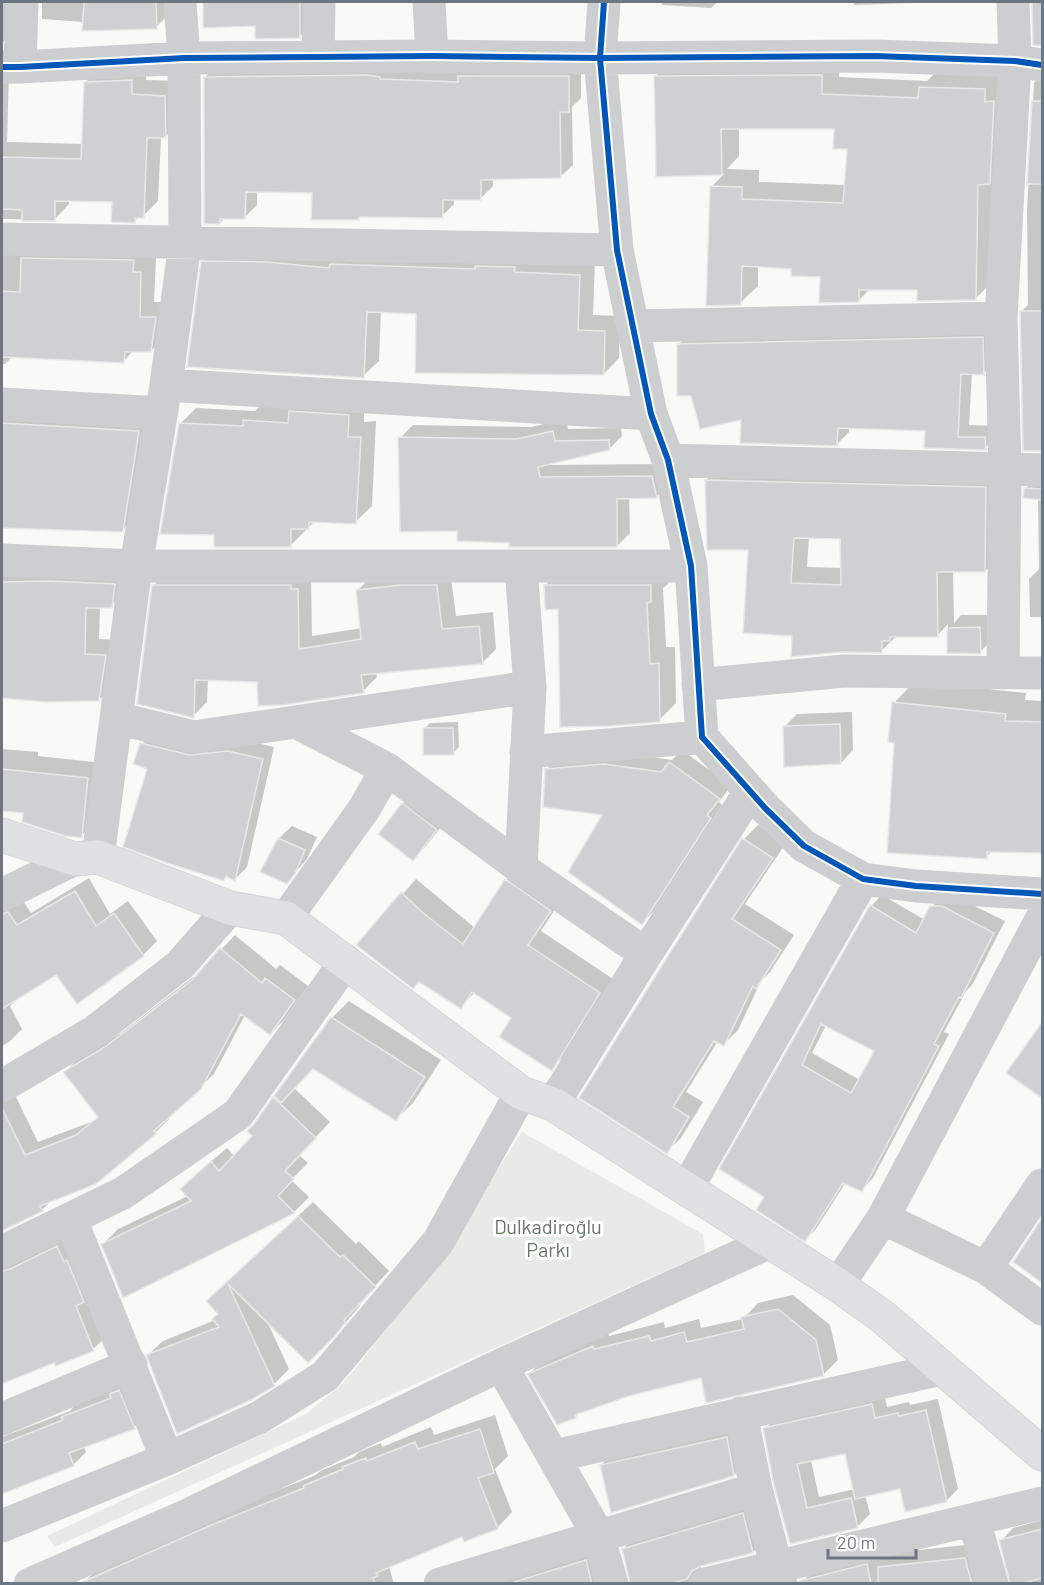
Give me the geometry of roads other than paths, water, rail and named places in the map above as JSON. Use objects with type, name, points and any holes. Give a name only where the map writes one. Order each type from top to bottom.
[{"type":"main road","points":[[2,835],[87,858],[230,908],[286,918],[522,1093],[554,1104],[838,1285],[883,1317],[1042,1454]]},
{"type":"street","points":[[22,2],[11,67],[184,58],[432,56],[600,58],[875,56],[1029,63]]},
{"type":"street","points":[[2,895],[87,858],[116,718],[136,566],[185,243],[184,58],[180,2]]},
{"type":"street","points":[[318,57],[319,2]]},
{"type":"street","points":[[429,2],[432,56]]},
{"type":"street","points":[[604,2],[600,58],[617,250],[651,414],[668,460],[691,566],[702,737],[750,792],[804,846],[863,879],[1042,894]]},
{"type":"street","points":[[1003,673],[1005,469],[1001,318],[1029,63],[1013,2]]},
{"type":"street","points":[[2,239],[617,250]]},
{"type":"street","points":[[633,326],[1001,318]]},
{"type":"street","points":[[2,404],[163,399],[651,414]]},
{"type":"street","points":[[668,460],[1042,470]]},
{"type":"street","points":[[2,560],[136,566],[691,566]]},
{"type":"street","points":[[521,567],[530,687],[522,868]]},
{"type":"street","points":[[698,685],[844,671],[1042,673]]},
{"type":"street","points":[[116,718],[194,737],[530,687]]},
{"type":"street","points":[[296,722],[387,769],[522,868],[646,954]]},
{"type":"street","points":[[526,752],[702,737]]},
{"type":"street","points":[[286,918],[364,809],[387,769]]},
{"type":"street","points":[[554,1104],[646,954],[750,792]]},
{"type":"street","points":[[687,1188],[863,879]]},
{"type":"street","points":[[838,1285],[883,1218],[1042,918],[961,889]]},
{"type":"street","points":[[2,1086],[94,1032],[180,965],[230,908]]},
{"type":"street","points":[[2,1251],[123,1194],[238,1114],[346,961]]},
{"type":"street","points":[[3,1520],[167,1459],[260,1417],[325,1376],[438,1242],[522,1093]]},
{"type":"street","points":[[986,1268],[1042,1185]]},
{"type":"street","points":[[883,1218],[986,1268],[1042,1309]]},
{"type":"street","points":[[71,1220],[167,1459]]},
{"type":"street","points":[[30,1584],[190,1514],[501,1365],[770,1242]]},
{"type":"street","points":[[2,1419],[131,1365]]},
{"type":"street","points":[[501,1365],[598,1535],[612,1584]]},
{"type":"street","points":[[554,1456],[942,1369]]},
{"type":"street","points":[[741,1413],[756,1489],[779,1574]]},
{"type":"street","points":[[440,1584],[756,1489]]},
{"type":"street","points":[[705,1584],[779,1574],[1042,1503]]},
{"type":"street","points":[[974,1520],[992,1584]]},
{"type":"park label","name":"Dulkadiroğlu Parkı","points":[[548,1238]]}]
